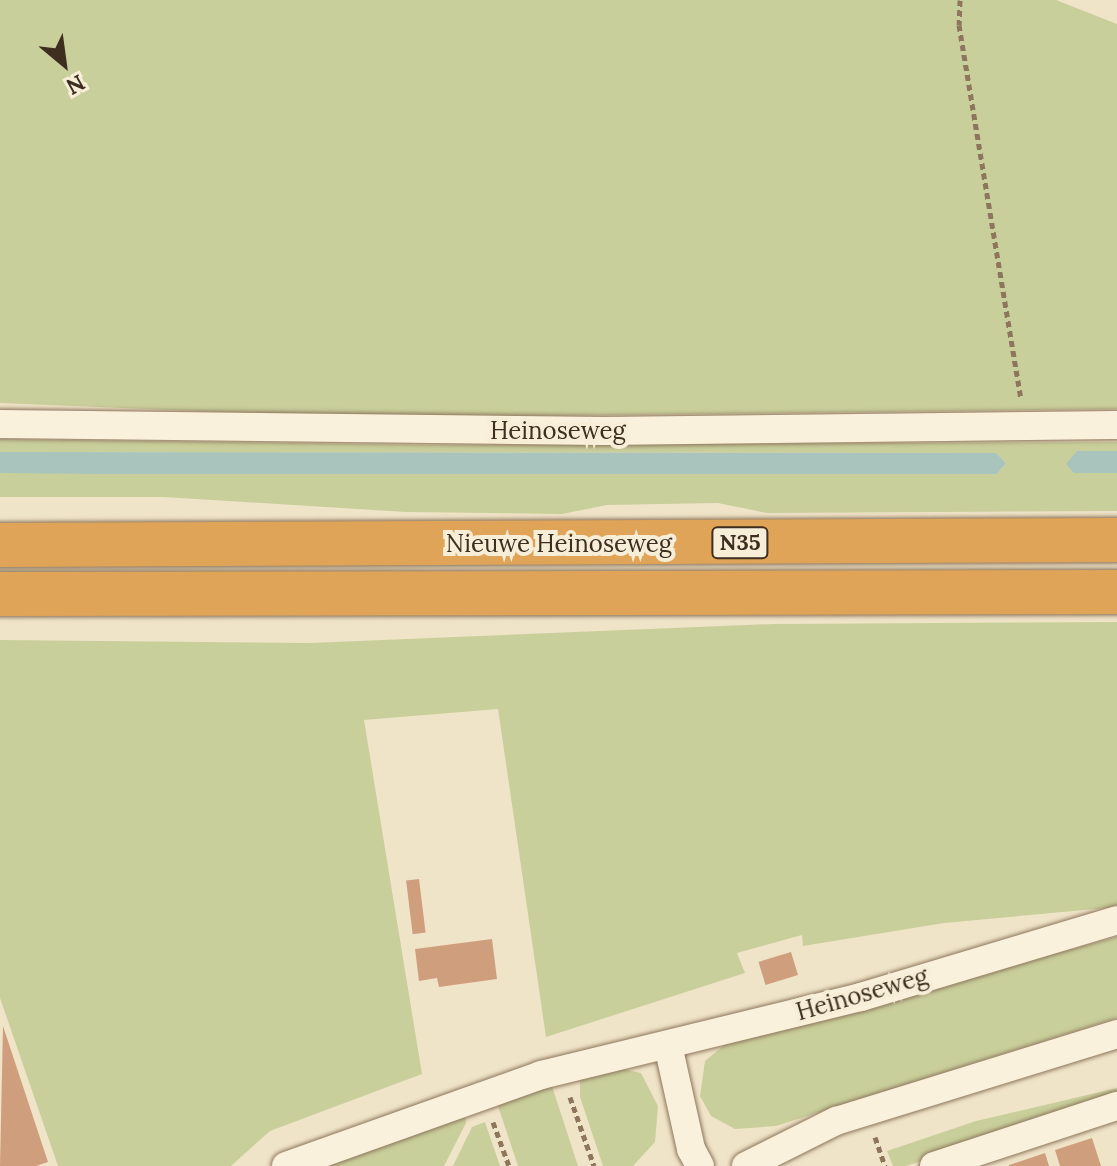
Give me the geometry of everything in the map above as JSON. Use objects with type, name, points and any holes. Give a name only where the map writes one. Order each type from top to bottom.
[{"type":"highway","name":"Nieuwe Heinoseweg","points":[[0,545],[1117,540]]},
{"type":"highway","name":"N35","points":[[0,594],[1117,592]]},
{"type":"street","name":"Heinoseweg","points":[[0,424],[588,431],[1117,425]]},
{"type":"street","name":"Heinoseweg","points":[[286,1166],[560,1069],[861,997],[1117,920]]},
{"type":"street","points":[[746,1166],[836,1121],[1117,1034]]},
{"type":"street","points":[[668,1045],[691,1149],[700,1166]]},
{"type":"street","points":[[934,1166],[1117,1106]]},
{"type":"path","points":[[960,0],[959,25],[1026,426]]},
{"type":"path","points":[[560,1069],[594,1166]]},
{"type":"path","points":[[492,1119],[509,1166]]},
{"type":"green space","points":[[0,0],[1056,0],[1117,24],[1117,409],[370,418],[0,403]]},
{"type":"green space","points":[[0,439],[424,445],[1117,442],[1117,451],[1077,451],[1074,473],[1117,473],[1117,511],[767,513],[718,503],[607,505],[562,514],[406,512],[163,497],[0,497],[0,473],[997,474],[1006,463],[996,453],[0,452]]},
{"type":"green space","points":[[1117,622],[1117,907],[944,923],[803,946],[802,935],[737,953],[745,973],[546,1037],[498,709],[364,720],[422,1074],[270,1131],[231,1166],[58,1166],[0,998],[0,640],[310,643],[773,624]]},
{"type":"green space","points":[[1117,937],[1117,1018],[776,1126],[735,1129],[711,1116],[700,1096],[705,1061],[729,1041]]},
{"type":"green space","points":[[617,1068],[641,1073],[658,1106],[655,1142],[633,1166],[603,1166],[580,1097],[580,1077]]},
{"type":"green space","points":[[551,1083],[578,1166],[518,1166],[497,1103]]},
{"type":"green space","points":[[1117,1088],[1117,1097],[906,1166],[893,1166],[887,1151],[976,1121]]},
{"type":"green space","points":[[465,1114],[466,1123],[444,1166],[319,1166]]},
{"type":"green space","points":[[485,1122],[500,1166],[453,1166],[472,1127]]},
{"type":"water","points":[[1077,451],[1117,451],[1117,473],[1074,473],[1066,464]]},
{"type":"water","points":[[0,452],[996,453],[1006,463],[997,474],[0,473]]},
{"type":"building","points":[[419,879],[426,933],[413,934],[406,881]]},
{"type":"building","points":[[492,939],[497,979],[439,987],[437,978],[419,981],[415,949]]},
{"type":"building","points":[[791,952],[798,975],[766,985],[758,962]]},
{"type":"building","points":[[3,1026],[48,1162],[36,1166],[0,1166]]},
{"type":"building","points":[[1092,1138],[1101,1166],[1060,1166],[1055,1150]]},
{"type":"building","points":[[1045,1153],[1049,1166],[1009,1166],[1009,1165]]}]
